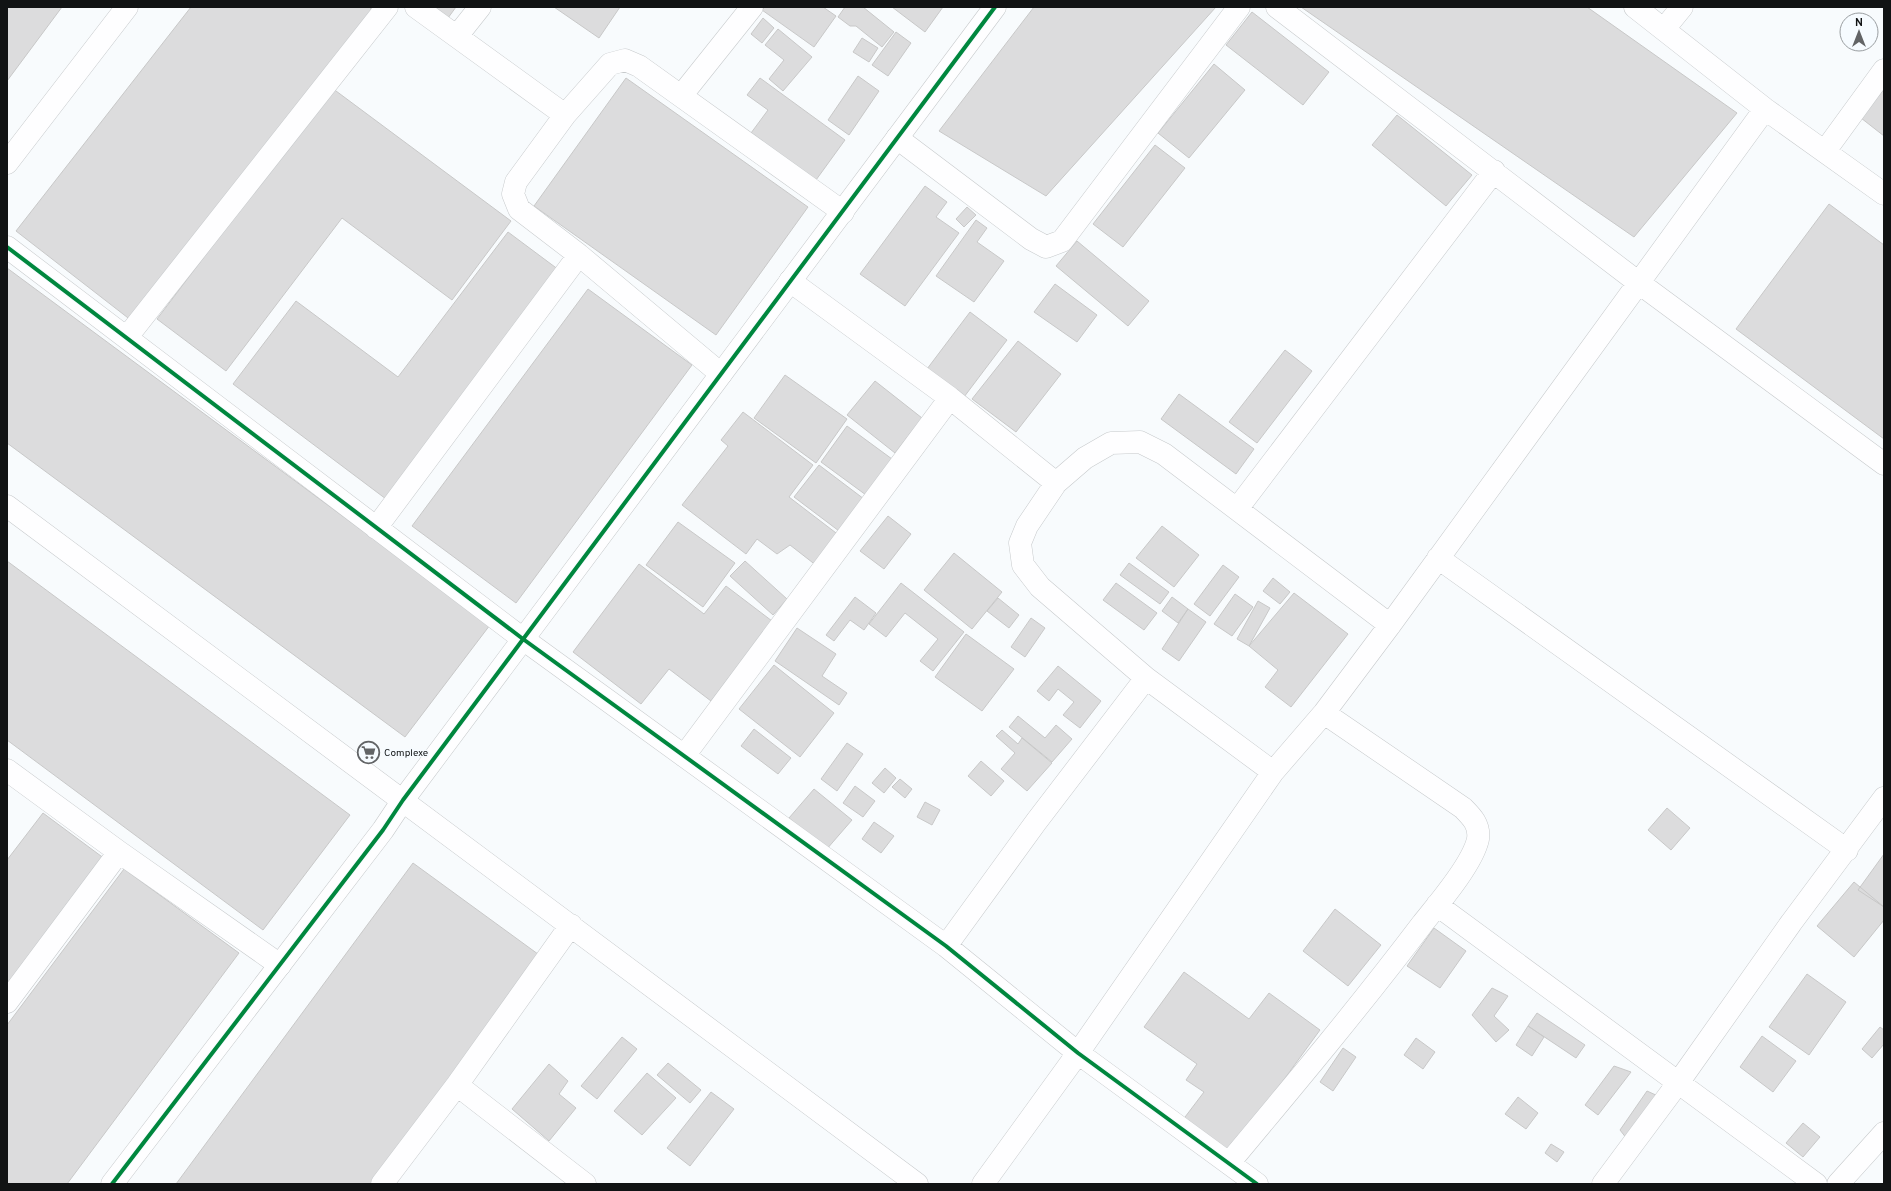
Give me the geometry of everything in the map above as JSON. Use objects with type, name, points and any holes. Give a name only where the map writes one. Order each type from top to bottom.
[{"type":"street","points":[[7,163],[127,7]]},
{"type":"street","points":[[127,337],[387,7]]},
{"type":"street","points":[[416,7],[565,115]]},
{"type":"street","points":[[457,36],[480,7]]},
{"type":"street","points":[[112,1184],[383,830],[403,800],[995,7]]},
{"type":"street","points":[[897,138],[1031,238],[1046,247],[1062,241],[1239,7]]},
{"type":"street","points":[[1277,7],[1639,283],[1884,464]]},
{"type":"street","points":[[1635,7],[1765,109],[1884,194]]},
{"type":"street","points":[[1664,29],[1682,7]]},
{"type":"street","points":[[681,96],[747,9]]},
{"type":"street","points":[[721,374],[579,255],[520,209],[513,194],[516,182],[565,115],[610,64],[625,60],[639,66],[843,212]]},
{"type":"street","points":[[1825,151],[1884,70]]},
{"type":"street","points":[[983,1184],[1078,1053],[1274,772],[1324,713],[1390,625],[1765,109]]},
{"type":"street","points":[[1237,509],[1494,172]]},
{"type":"street","points":[[7,247],[523,639],[946,946],[1078,1053],[1257,1184]]},
{"type":"street","points":[[376,528],[579,255]]},
{"type":"street","points":[[790,281],[950,398],[1056,483]]},
{"type":"street","points":[[684,756],[950,398]]},
{"type":"street","points":[[1274,772],[1146,678],[1040,587],[1023,566],[1020,543],[1027,526],[1056,483],[1085,458],[1111,444],[1140,442],[1164,454],[1390,625]]},
{"type":"street","points":[[7,506],[571,925],[916,1184]]},
{"type":"street","points":[[1438,558],[1847,850]]},
{"type":"street","points":[[946,946],[1036,822],[1146,678]]},
{"type":"street","points":[[1229,1163],[1366,998],[1437,905],[1474,851],[1478,838],[1475,820],[1463,808],[1324,713]]},
{"type":"street","points":[[7,770],[119,852],[280,965]]},
{"type":"street","points":[[1603,1184],[1678,1083],[1791,923],[1847,850],[1884,798]]},
{"type":"street","points":[[7,1002],[119,852]]},
{"type":"street","points":[[1437,905],[1816,1184]]},
{"type":"street","points":[[382,1184],[458,1085],[571,925]]},
{"type":"street","points":[[458,1085],[585,1184]]},
{"type":"street","points":[[1838,1184],[1884,1134]]},
{"type":"building","points":[[7,7],[62,7],[7,81]]},
{"type":"building","points":[[191,7],[369,7],[374,12],[132,321],[16,231]]},
{"type":"building","points":[[434,7],[456,7],[448,18]]},
{"type":"building","points":[[554,7],[620,7],[599,38]]},
{"type":"building","points":[[765,7],[823,7],[836,16],[814,47],[762,10]]},
{"type":"building","points":[[845,7],[863,7],[894,32],[882,47],[856,26],[850,26],[838,17]]},
{"type":"building","points":[[892,7],[943,7],[925,32]]},
{"type":"building","points":[[1034,7],[1216,7],[1046,196],[939,131]]},
{"type":"building","points":[[1301,7],[1587,7],[1737,113],[1634,237]]},
{"type":"building","points":[[1252,12],[1329,72],[1303,105],[1226,45]]},
{"type":"building","points":[[763,18],[774,28],[762,43],[751,34]]},
{"type":"building","points":[[778,29],[812,57],[783,91],[769,79],[784,60],[765,45]]},
{"type":"building","points":[[896,32],[911,43],[888,76],[872,65]]},
{"type":"building","points":[[862,38],[878,48],[869,62],[853,52]]},
{"type":"building","points":[[1214,64],[1245,90],[1189,158],[1158,133]]},
{"type":"building","points":[[858,76],[879,91],[849,135],[828,120]]},
{"type":"building","points":[[626,78],[808,207],[716,335],[534,206]]},
{"type":"building","points":[[760,78],[845,140],[816,180],[751,133],[768,110],[747,95]]},
{"type":"building","points":[[332,88],[511,221],[452,300],[342,218],[226,371],[157,319]]},
{"type":"building","points":[[1884,89],[1884,136],[1861,118]]},
{"type":"building","points":[[1397,115],[1472,175],[1446,206],[1372,145]]},
{"type":"building","points":[[1155,145],[1185,168],[1123,247],[1093,224]]},
{"type":"building","points":[[925,186],[947,202],[936,217],[959,233],[905,306],[860,274]]},
{"type":"building","points":[[1829,204],[1884,245],[1884,439],[1736,329]]},
{"type":"building","points":[[967,207],[976,215],[964,227],[956,219]]},
{"type":"building","points":[[976,220],[987,228],[977,242],[1004,261],[974,302],[936,276]]},
{"type":"building","points":[[508,232],[559,270],[386,499],[233,384],[296,301],[398,377]]},
{"type":"building","points":[[1077,241],[1149,301],[1128,326],[1056,266]]},
{"type":"building","points":[[7,268],[490,625],[405,737],[7,443]]},
{"type":"building","points":[[1055,284],[1097,315],[1077,342],[1034,312]]},
{"type":"building","points":[[588,289],[692,365],[516,603],[412,526]]},
{"type":"building","points":[[970,312],[1007,340],[964,397],[927,369]]},
{"type":"building","points":[[1018,341],[1061,374],[1016,432],[972,399]]},
{"type":"building","points":[[1285,350],[1312,371],[1257,443],[1229,422]]},
{"type":"building","points":[[785,375],[847,419],[816,463],[754,418]]},
{"type":"building","points":[[875,381],[922,418],[895,453],[847,415]]},
{"type":"building","points":[[1179,394],[1254,449],[1236,474],[1161,419]]},
{"type":"building","points":[[743,412],[813,465],[789,497],[840,536],[817,566],[790,545],[777,554],[757,539],[746,554],[682,505],[728,446],[721,440]]},
{"type":"building","points":[[847,426],[892,459],[866,495],[821,462]]},
{"type":"building","points":[[819,465],[864,499],[839,531],[794,497]]},
{"type":"building","points":[[888,516],[911,534],[884,569],[860,551]]},
{"type":"building","points":[[678,522],[735,563],[703,607],[646,565]]},
{"type":"building","points":[[1162,526],[1199,555],[1174,587],[1136,558]]},
{"type":"building","points":[[954,553],[1002,592],[972,629],[924,590]]},
{"type":"building","points":[[7,561],[350,815],[263,930],[7,740]]},
{"type":"building","points":[[745,561],[787,599],[773,615],[730,576]]},
{"type":"building","points":[[1129,563],[1169,592],[1160,604],[1120,575]]},
{"type":"building","points":[[639,564],[704,614],[726,586],[772,621],[711,701],[669,669],[641,704],[573,652]]},
{"type":"building","points":[[1223,565],[1239,577],[1210,616],[1194,604]]},
{"type":"building","points":[[1273,578],[1290,592],[1280,604],[1263,591]]},
{"type":"building","points":[[901,583],[964,632],[933,671],[920,661],[938,639],[905,613],[886,637],[869,624]]},
{"type":"building","points":[[1116,583],[1157,613],[1144,630],[1103,600]]},
{"type":"building","points":[[1294,593],[1348,634],[1291,707],[1265,687],[1278,670],[1249,646]]},
{"type":"building","points":[[1235,594],[1253,607],[1232,636],[1214,624]]},
{"type":"building","points":[[855,597],[876,613],[864,630],[850,620],[834,641],[826,635]]},
{"type":"building","points":[[1172,597],[1188,609],[1178,623],[1162,611]]},
{"type":"building","points":[[998,598],[1019,615],[1009,628],[987,611]]},
{"type":"building","points":[[1258,601],[1270,608],[1249,646],[1237,639]]},
{"type":"building","points":[[1188,609],[1206,622],[1179,661],[1162,649]]},
{"type":"building","points":[[1031,618],[1045,628],[1025,657],[1011,647]]},
{"type":"building","points":[[797,628],[836,654],[822,676],[847,693],[839,705],[775,661]]},
{"type":"building","points":[[966,634],[1014,669],[982,711],[935,677]]},
{"type":"building","points":[[774,665],[834,713],[800,757],[739,709]]},
{"type":"building","points":[[1058,666],[1101,701],[1080,728],[1063,715],[1074,702],[1058,689],[1049,701],[1037,691]]},
{"type":"building","points":[[1018,716],[1045,738],[1056,725],[1072,739],[1052,762],[1009,727]]},
{"type":"building","points":[[754,729],[791,758],[778,774],[741,746]]},
{"type":"building","points":[[1002,730],[1018,744],[1022,738],[1052,763],[1027,791],[1001,769],[1015,753],[996,736]]},
{"type":"building","points":[[847,743],[863,754],[837,791],[821,779]]},
{"type":"building","points":[[981,761],[1004,781],[991,796],[968,776]]},
{"type":"building","points":[[885,768],[896,778],[884,793],[872,783]]},
{"type":"building","points":[[900,779],[912,789],[905,798],[892,787]]},
{"type":"building","points":[[855,786],[875,801],[863,817],[843,803]]},
{"type":"building","points":[[814,789],[852,820],[826,850],[789,818]]},
{"type":"building","points":[[925,802],[940,810],[932,825],[917,817]]},
{"type":"building","points":[[1667,808],[1690,828],[1671,850],[1648,830]]},
{"type":"building","points":[[43,813],[109,862],[7,995],[7,860]]},
{"type":"building","points":[[874,822],[894,836],[881,853],[862,839]]},
{"type":"building","points":[[1884,854],[1884,907],[1858,890]]},
{"type":"building","points":[[413,863],[542,957],[373,1184],[176,1184]]},
{"type":"building","points":[[124,869],[239,953],[67,1184],[7,1184],[7,1025]]},
{"type":"building","points":[[1854,882],[1884,907],[1884,920],[1854,957],[1817,926]]},
{"type":"building","points":[[1335,909],[1381,945],[1348,986],[1303,951]]},
{"type":"building","points":[[1434,928],[1466,951],[1440,988],[1407,966]]},
{"type":"building","points":[[1184,972],[1249,1019],[1269,993],[1320,1030],[1229,1155],[1182,1121],[1204,1092],[1186,1080],[1197,1064],[1144,1027]]},
{"type":"building","points":[[1807,974],[1846,1002],[1809,1055],[1769,1027]]},
{"type":"building","points":[[1492,988],[1508,996],[1494,1016],[1509,1030],[1496,1042],[1472,1015]]},
{"type":"building","points":[[1537,1013],[1585,1045],[1576,1058],[1528,1026]]},
{"type":"building","points":[[1528,1026],[1544,1037],[1532,1056],[1516,1045]]},
{"type":"building","points":[[1880,1027],[1884,1030],[1884,1044],[1872,1058],[1862,1049]]},
{"type":"building","points":[[1762,1036],[1796,1061],[1773,1092],[1740,1067]]},
{"type":"building","points":[[622,1037],[637,1049],[597,1099],[581,1086]]},
{"type":"building","points":[[1416,1038],[1435,1052],[1423,1069],[1404,1055]]},
{"type":"building","points":[[1343,1048],[1356,1057],[1333,1091],[1320,1082]]},
{"type":"building","points":[[668,1063],[701,1090],[690,1103],[657,1075]]},
{"type":"building","points":[[549,1064],[568,1081],[559,1094],[576,1108],[549,1141],[512,1109]]},
{"type":"building","points":[[1614,1066],[1631,1072],[1598,1115],[1585,1105]]},
{"type":"building","points":[[647,1073],[676,1098],[642,1135],[614,1111]]},
{"type":"building","points":[[1647,1091],[1658,1096],[1627,1139],[1620,1130]]},
{"type":"building","points":[[711,1092],[734,1109],[690,1166],[667,1148]]},
{"type":"building","points":[[1518,1097],[1538,1113],[1526,1129],[1505,1114]]},
{"type":"building","points":[[1803,1123],[1820,1137],[1803,1157],[1786,1143]]},
{"type":"building","points":[[1551,1144],[1564,1152],[1557,1162],[1545,1153]]},
{"type":"cycle path","points":[[112,1184],[383,830],[403,800],[995,7]]},
{"type":"cycle path","points":[[7,247],[523,639],[946,946],[1078,1053],[1257,1184]]},
{"type":"place","name":"Complexe","points":[[368,752]]}]
